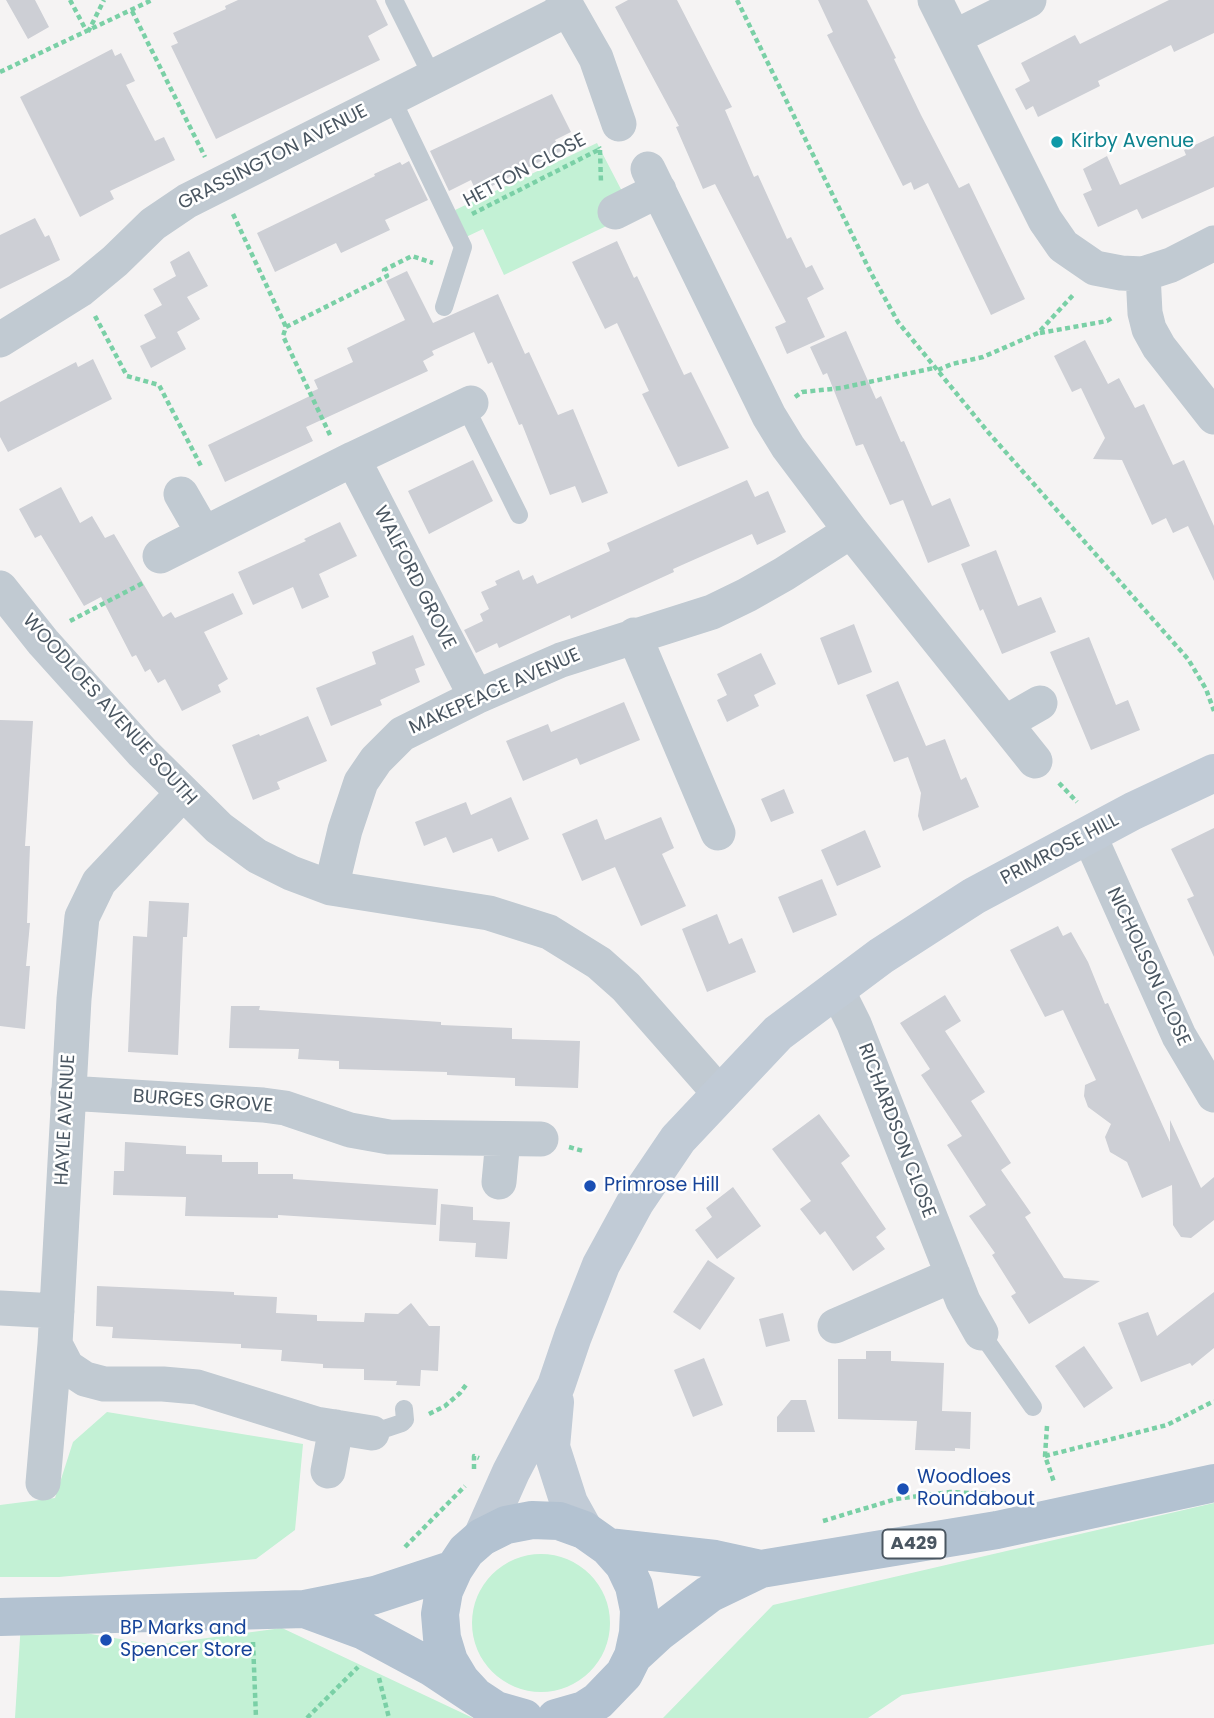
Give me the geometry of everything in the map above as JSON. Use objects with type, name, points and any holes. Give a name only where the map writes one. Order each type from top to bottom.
[{"type":"main road","name":"A429","points":[[761,1569],[997,1530],[1214,1483]]},
{"type":"main road","points":[[473,1694],[449,1661],[442,1638],[440,1614],[444,1591],[466,1552],[482,1537],[506,1525],[532,1520],[559,1521],[596,1538],[761,1569]]},
{"type":"main road","points":[[556,1718],[606,1704],[633,1656],[639,1609],[634,1586],[624,1565],[596,1538]]},
{"type":"main road","points":[[0,1617],[305,1609],[375,1595],[454,1569]]},
{"type":"main road","points":[[633,1656],[659,1632],[709,1594],[761,1569]]},
{"type":"main road","points":[[305,1609],[371,1634],[432,1667],[496,1710],[519,1718]]},
{"type":"street","points":[[935,0],[1045,220],[1063,246],[1084,262],[1106,271],[1143,274],[1171,265],[1214,243]]},
{"type":"street","points":[[955,37],[1029,0]]},
{"type":"street","name":"GRASSINGTON AVENUE","points":[[0,340],[80,290],[146,230],[187,201],[566,4],[596,58],[605,136]]},
{"type":"street","points":[[608,200],[654,180],[769,416],[788,447],[851,531],[1035,761]]},
{"type":"street","points":[[1143,274],[1145,313],[1154,338],[1172,366],[1214,417]]},
{"type":"street","points":[[160,556],[348,461],[468,405]]},
{"type":"street","name":"WALFORD GROVE","points":[[348,461],[476,697]]},
{"type":"street","points":[[192,483],[204,534]]},
{"type":"street","name":"MAKEPEACE AVENUE","points":[[331,888],[361,782],[376,760],[402,734],[476,697],[561,660],[712,611],[747,595],[851,531]]},
{"type":"street","name":"WOODLOES AVENUE SOUTH","points":[[0,589],[92,698],[182,794],[219,828],[257,856],[291,873],[331,888],[489,913],[549,932],[599,962],[626,987],[721,1095]]},
{"type":"street","points":[[634,635],[718,833]]},
{"type":"street","points":[[1005,723],[1040,703]]},
{"type":"street","name":"PRIMROSE HILL","points":[[482,1537],[511,1472],[556,1386],[601,1265],[636,1201],[678,1139],[778,1032],[889,950],[1084,821],[1133,811],[1214,773]]},
{"type":"street","name":"HAYLE AVENUE","points":[[43,1483],[56,1327],[68,1093],[82,917],[99,882],[182,794]]},
{"type":"street","name":"NICHOLSON CLOSE","points":[[1084,821],[1179,1036],[1214,1096]]},
{"type":"street","name":"RICHARDSON CLOSE","points":[[836,988],[854,1024],[963,1301],[981,1333]]},
{"type":"street","name":"BURGES GROVE","points":[[68,1093],[264,1105],[285,1108],[349,1130],[389,1137],[541,1139]]},
{"type":"street","points":[[499,1182],[503,1139]]},
{"type":"street","points":[[835,1326],[953,1275]]},
{"type":"street","points":[[0,1308],[56,1327],[67,1367],[85,1379],[104,1384],[197,1387],[316,1424],[372,1433]]},
{"type":"street","name":"PRIMROSE HILL","points":[[556,1386],[551,1447],[569,1503],[596,1538]]},
{"type":"street","points":[[328,1471],[336,1427]]},
{"type":"lane","points":[[394,0],[432,76]]},
{"type":"lane","points":[[391,97],[463,247],[444,307]]},
{"type":"lane","points":[[468,405],[519,514]]},
{"type":"lane","name":"RICHARDSON CLOSE","points":[[981,1333],[1032,1407]]},
{"type":"lane","points":[[372,1433],[397,1426],[405,1415]]},
{"type":"path","points":[[70,0],[87,33]]},
{"type":"path","points":[[87,33],[104,0]]},
{"type":"path","points":[[0,72],[152,0]]},
{"type":"path","points":[[737,0],[871,273],[898,322],[988,432],[1188,659],[1206,689],[1214,711]]},
{"type":"path","points":[[132,11],[207,160]]},
{"type":"path","points":[[605,136],[608,200]]},
{"type":"path","name":"HETTON CLOSE","points":[[453,224],[605,136]]},
{"type":"path","points":[[230,209],[286,327]]},
{"type":"path","points":[[348,461],[282,336],[286,327],[387,276],[384,270],[412,256],[456,271]]},
{"type":"path","points":[[1038,333],[1077,290],[1084,262]]},
{"type":"path","points":[[80,290],[127,376],[159,385],[192,483]]},
{"type":"path","points":[[769,416],[802,392],[841,388],[936,369],[983,357],[1038,333],[1107,321],[1116,315]]},
{"type":"path","points":[[70,621],[167,570],[160,556]]},
{"type":"path","points":[[1035,761],[1074,797],[1084,821]]},
{"type":"path","points":[[405,1415],[434,1413],[466,1385]]},
{"type":"path","points":[[1045,1456],[1167,1426],[1214,1401]]},
{"type":"path","points":[[1032,1407],[1048,1412],[1045,1456],[1057,1490]]},
{"type":"path","points":[[396,1555],[464,1488],[474,1466],[474,1456],[488,1463]]},
{"type":"path","points":[[816,1523],[896,1499],[950,1492],[1002,1494]]},
{"type":"path","points":[[250,1632],[255,1651],[256,1718]]},
{"type":"path","points":[[307,1718],[363,1663]]},
{"type":"path","points":[[377,1670],[389,1718]]},
{"type":"green space","points":[[597,143],[625,197],[619,220],[504,275],[483,229],[466,237],[455,210]]},
{"type":"green space","points":[[107,1412],[303,1444],[295,1530],[256,1559],[59,1577],[0,1577],[0,1505],[55,1498],[73,1442]]},
{"type":"green space","points":[[1214,1503],[1214,1644],[902,1695],[868,1718],[663,1718],[773,1605]]},
{"type":"green space","points":[[541,1554],[567,1559],[590,1574],[605,1597],[610,1623],[605,1649],[590,1672],[567,1687],[541,1692],[515,1687],[492,1672],[477,1649],[472,1623],[477,1597],[492,1574],[515,1559]]},
{"type":"green space","points":[[21,1622],[155,1645],[282,1628],[473,1718],[15,1718]]},
{"type":"building","points":[[6,0],[35,0],[49,27],[28,39]]},
{"type":"building","points":[[238,0],[376,0],[388,25],[368,36],[380,60],[216,139],[171,46],[178,43],[173,33],[226,9],[225,6]]},
{"type":"building","points":[[628,0],[677,0],[732,107],[725,110],[754,177],[758,175],[787,239],[791,237],[806,268],[812,265],[824,289],[807,298],[825,337],[787,354],[775,327],[786,322],[715,184],[703,189],[676,127],[679,126],[615,7]]},
{"type":"building","points":[[818,0],[867,0],[959,188],[969,183],[1025,299],[991,315],[928,183],[914,190],[911,182],[903,186],[827,35],[833,32]]},
{"type":"building","points":[[1169,0],[1214,0],[1214,33],[1174,52],[1171,45],[1098,81],[1100,86],[1038,117],[1033,106],[1026,110],[1015,89],[1030,81],[1021,63],[1075,35],[1080,44]]},
{"type":"building","points":[[112,49],[115,56],[121,53],[135,81],[126,85],[155,141],[164,137],[175,160],[110,191],[114,199],[80,217],[20,97]]},
{"type":"building","points":[[552,94],[571,132],[555,140],[561,151],[492,186],[490,182],[475,189],[471,180],[449,191],[430,151]]},
{"type":"building","points":[[1214,136],[1214,187],[1142,219],[1137,209],[1098,227],[1083,194],[1092,190],[1083,169],[1107,156],[1120,185],[1186,155],[1184,150]]},
{"type":"building","points":[[409,161],[428,200],[385,220],[390,230],[341,253],[336,243],[275,272],[257,233],[375,176],[374,174],[400,162],[402,165]]},
{"type":"building","points":[[35,218],[45,237],[49,235],[60,260],[0,289],[0,235]]},
{"type":"building","points":[[617,241],[634,278],[637,276],[684,375],[691,372],[729,448],[678,467],[642,394],[649,391],[617,323],[605,329],[572,262]]},
{"type":"building","points":[[189,251],[208,286],[187,297],[200,319],[177,332],[186,349],[151,368],[140,346],[156,338],[144,315],[162,305],[153,289],[176,276],[170,262]]},
{"type":"building","points":[[407,271],[433,323],[498,294],[525,354],[529,352],[558,415],[573,409],[608,493],[582,503],[575,486],[550,495],[522,424],[519,425],[492,362],[488,364],[474,332],[432,351],[434,355],[423,361],[428,371],[306,427],[313,441],[225,482],[208,445],[312,395],[311,392],[318,389],[314,380],[353,362],[347,348],[405,320],[386,281]]},
{"type":"building","points":[[846,331],[876,399],[881,396],[901,442],[904,441],[932,506],[950,498],[970,546],[928,563],[903,500],[890,505],[863,444],[856,446],[827,373],[823,375],[810,347]]},
{"type":"building","points":[[1085,340],[1108,384],[1119,378],[1135,408],[1144,404],[1173,465],[1184,460],[1214,526],[1214,581],[1188,526],[1173,533],[1166,518],[1152,525],[1122,460],[1093,459],[1105,438],[1081,388],[1072,392],[1054,356]]},
{"type":"building","points":[[93,359],[112,399],[8,452],[0,437],[0,402],[76,362],[78,367]]},
{"type":"building","points":[[473,460],[493,501],[429,534],[408,491]]},
{"type":"building","points":[[747,480],[755,497],[768,491],[786,532],[757,545],[752,534],[571,619],[570,615],[499,648],[497,643],[476,653],[464,630],[483,621],[480,614],[489,609],[481,592],[497,585],[495,581],[519,570],[523,580],[533,575],[537,584],[610,551],[607,543]]},
{"type":"building","points":[[61,487],[80,523],[92,516],[105,538],[114,534],[163,617],[171,612],[175,618],[233,593],[243,614],[204,632],[228,679],[218,685],[221,692],[182,711],[165,679],[158,683],[150,669],[145,672],[136,655],[132,657],[101,597],[84,606],[41,535],[35,538],[19,509]]},
{"type":"building","points":[[340,522],[357,556],[319,574],[329,597],[302,609],[293,587],[253,605],[238,572]]},
{"type":"building","points":[[996,550],[1018,606],[1041,597],[1056,632],[1002,654],[983,609],[980,611],[961,564]]},
{"type":"building","points":[[854,624],[872,672],[838,685],[820,638]]},
{"type":"building","points":[[413,635],[425,665],[415,669],[420,682],[380,700],[382,705],[331,726],[316,688],[376,664],[372,652]]},
{"type":"building","points":[[1089,637],[1116,705],[1128,700],[1140,730],[1091,750],[1050,652]]},
{"type":"building","points":[[761,653],[776,684],[754,695],[759,706],[727,722],[717,700],[727,695],[717,674]]},
{"type":"building","points":[[898,681],[926,746],[945,739],[961,780],[966,777],[979,807],[923,831],[918,816],[921,793],[908,757],[894,762],[866,695]]},
{"type":"building","points":[[624,702],[640,740],[580,765],[577,758],[523,781],[506,741],[548,724],[551,732]]},
{"type":"building","points":[[308,716],[327,761],[277,782],[280,789],[253,800],[232,745]]},
{"type":"building","points":[[0,720],[33,721],[25,846],[30,846],[27,923],[30,923],[26,966],[30,966],[25,1029],[0,1026]]},
{"type":"building","points":[[784,789],[794,813],[771,822],[761,799]]},
{"type":"building","points":[[511,797],[529,839],[498,852],[492,838],[453,853],[446,837],[424,846],[415,822],[466,802],[471,815]]},
{"type":"building","points":[[661,817],[674,848],[662,854],[686,906],[641,926],[615,867],[582,881],[562,834],[597,819],[605,840]]},
{"type":"building","points":[[1214,828],[1214,957],[1187,899],[1194,896],[1171,849]]},
{"type":"building","points":[[865,830],[881,867],[837,886],[821,850]]},
{"type":"building","points":[[822,879],[837,915],[793,933],[778,897]]},
{"type":"building","points":[[149,901],[189,903],[187,937],[183,937],[178,1055],[128,1052],[133,936],[147,937]]},
{"type":"building","points":[[717,914],[729,944],[742,938],[756,972],[707,992],[682,929]]},
{"type":"building","points":[[1058,926],[1063,936],[1071,932],[1088,962],[1170,1142],[1170,1120],[1201,1188],[1214,1177],[1214,1220],[1191,1238],[1181,1237],[1173,1225],[1172,1185],[1142,1198],[1127,1162],[1110,1152],[1105,1137],[1111,1124],[1088,1107],[1084,1096],[1085,1085],[1096,1080],[1063,1010],[1045,1017],[1010,950]]},
{"type":"building","points":[[945,995],[961,1021],[945,1031],[985,1092],[971,1101],[1011,1163],[1001,1170],[1031,1213],[1025,1217],[1064,1278],[1100,1281],[1029,1324],[1011,1296],[1016,1293],[992,1255],[995,1253],[969,1216],[986,1205],[947,1145],[962,1136],[921,1075],[930,1069],[900,1023]]},
{"type":"building","points":[[231,1006],[260,1006],[259,1010],[441,1022],[441,1025],[512,1028],[512,1039],[580,1041],[578,1088],[515,1086],[515,1078],[447,1075],[447,1072],[339,1069],[339,1061],[298,1059],[299,1049],[229,1048]]},
{"type":"building","points":[[819,1114],[850,1156],[841,1163],[886,1229],[876,1237],[885,1249],[853,1271],[825,1231],[820,1235],[800,1209],[811,1201],[772,1149]]},
{"type":"building","points":[[125,1142],[186,1146],[186,1154],[222,1155],[222,1162],[258,1162],[258,1174],[293,1174],[293,1179],[438,1189],[436,1225],[278,1215],[278,1218],[185,1216],[186,1197],[113,1195],[114,1171],[124,1171]]},
{"type":"building","points":[[733,1187],[761,1226],[717,1259],[695,1230],[712,1217],[706,1208]]},
{"type":"building","points":[[441,1204],[473,1207],[473,1220],[510,1222],[507,1259],[475,1257],[476,1243],[439,1241]]},
{"type":"building","points":[[708,1260],[735,1278],[700,1330],[673,1312]]},
{"type":"building","points":[[97,1286],[234,1292],[234,1295],[277,1297],[276,1313],[317,1315],[317,1321],[364,1322],[365,1313],[398,1314],[411,1303],[429,1326],[440,1326],[438,1371],[421,1370],[420,1386],[396,1385],[397,1381],[364,1380],[364,1369],[323,1368],[323,1364],[281,1361],[282,1350],[241,1348],[241,1344],[112,1338],[113,1327],[96,1326]]},
{"type":"building","points":[[1214,1292],[1214,1348],[1192,1366],[1190,1363],[1141,1382],[1118,1323],[1148,1312],[1157,1336]]},
{"type":"building","points":[[783,1313],[790,1341],[766,1347],[759,1319]]},
{"type":"building","points":[[1084,1346],[1113,1388],[1084,1408],[1055,1366]]},
{"type":"building","points":[[866,1351],[891,1351],[891,1361],[944,1363],[942,1411],[971,1412],[970,1449],[915,1450],[917,1421],[838,1419],[838,1359],[866,1359]]},
{"type":"building","points":[[704,1358],[723,1405],[693,1417],[674,1370]]},
{"type":"building","points":[[791,1400],[806,1400],[815,1432],[777,1432],[777,1417]]},
{"type":"place","name":"Kirby Avenue","points":[[1057,142]]},
{"type":"place","name":"Primrose Hill","points":[[590,1186]]},
{"type":"place","name":"Woodloes Roundabout","points":[[903,1489]]},
{"type":"place","name":"BP Marks and Spencer Store","points":[[106,1640]]}]
